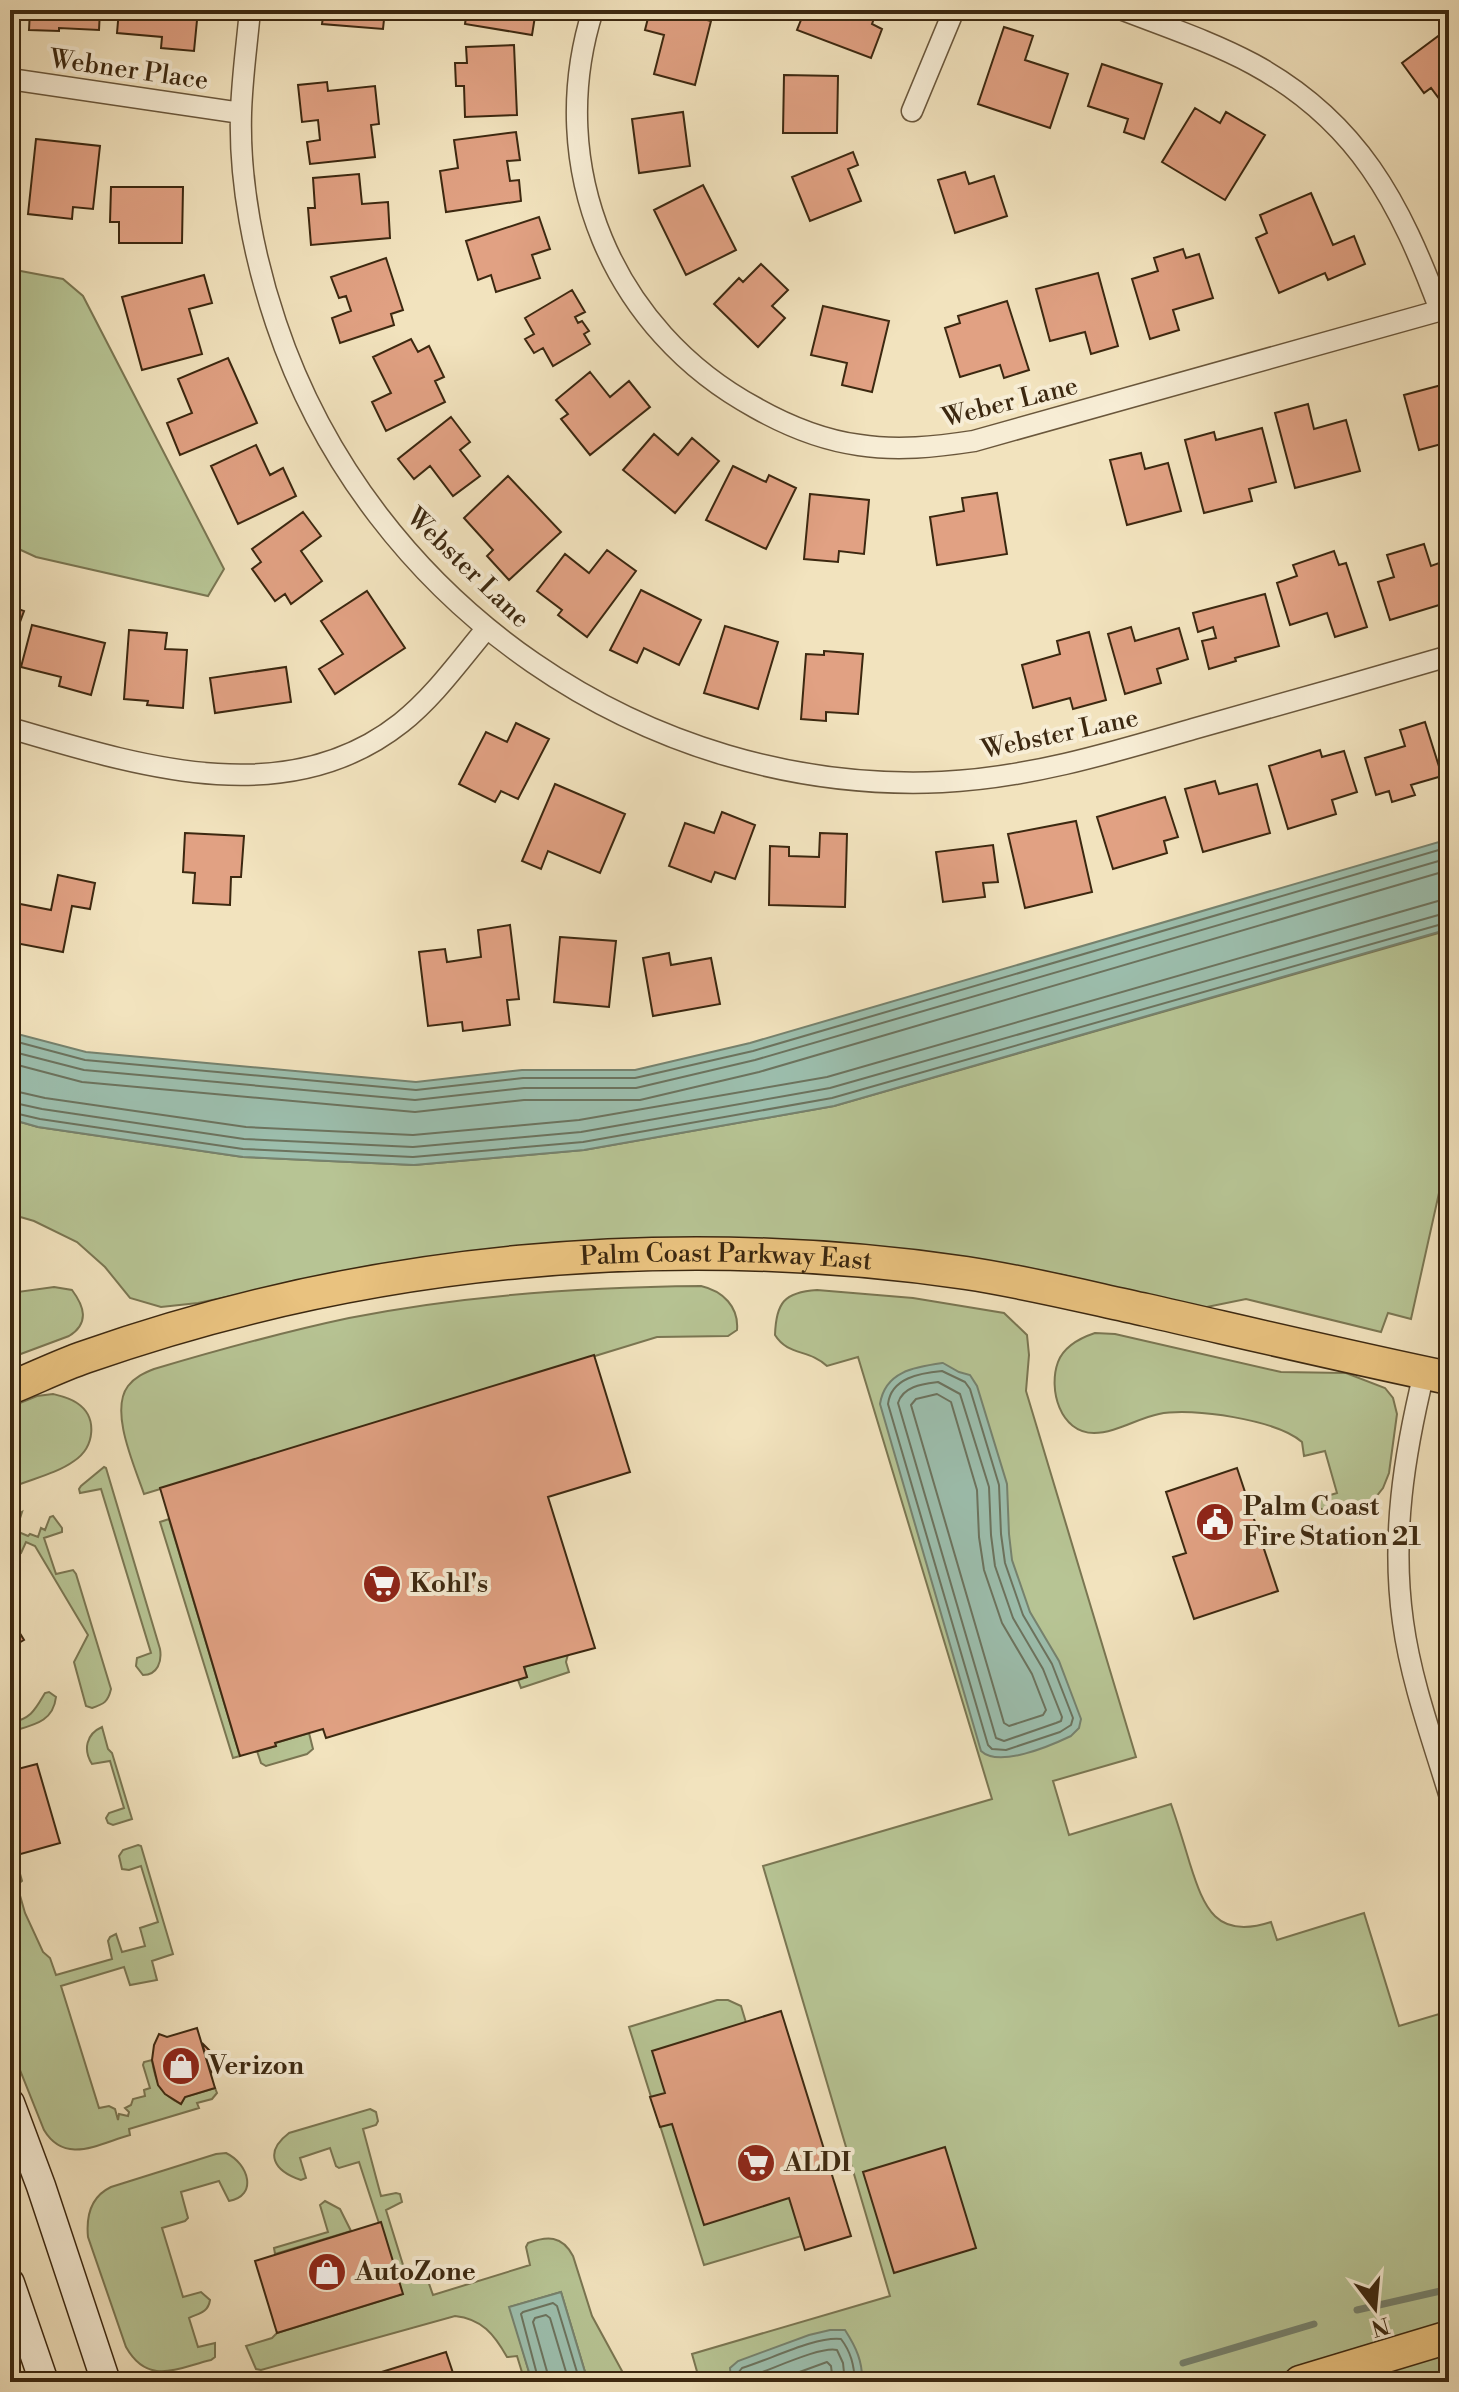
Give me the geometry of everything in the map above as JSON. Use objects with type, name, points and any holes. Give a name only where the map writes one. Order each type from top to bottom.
[{"type":"main road","name":"Palm Coast Parkway East","points":[[10,1388],[78,1360],[159,1333],[316,1293],[489,1265],[667,1253],[847,1259],[967,1274],[1071,1293],[1436,1375]]},
{"type":"main road","points":[[10,2103],[106,2382]]},
{"type":"main road","points":[[10,2283],[44,2382]]},
{"type":"main road","points":[[1300,2382],[1449,2337]]},
{"type":"street","name":"Webster Lane","points":[[250,10],[241,113],[245,177],[257,253],[275,319],[310,408],[345,470],[424,570],[487,628],[570,688],[620,715],[665,735],[766,766],[835,777],[905,782],[983,779],[1078,761],[1449,656]]},
{"type":"street","name":"Weber Lane","points":[[593,10],[576,90],[577,143],[587,195],[618,274],[647,318],[694,367],[725,391],[797,428],[857,445],[885,448],[974,441],[1445,309]]},
{"type":"street","points":[[912,111],[954,10]]},
{"type":"street","points":[[1123,10],[1252,64],[1300,94],[1323,113],[1364,159],[1396,207],[1445,309]]},
{"type":"street","name":"Webner Place","points":[[10,79],[241,113]]},
{"type":"street","points":[[10,728],[126,760],[209,774],[259,775],[303,769],[367,745],[399,724],[426,699],[487,628]]},
{"type":"street","points":[[1436,1375],[1410,1434],[1401,1494],[1398,1582],[1408,1654],[1449,1794]]},
{"type":"shaded area","points":[[10,269],[63,279],[83,296],[224,569],[208,596],[36,557],[10,545]]},
{"type":"shaded area","points":[[1449,930],[1449,1148],[1411,1319],[1388,1313],[1381,1332],[1246,1299],[1202,1308],[1063,1275],[950,1256],[325,1276],[198,1303],[161,1307],[130,1298],[105,1267],[77,1242],[34,1221],[10,1214],[10,1119],[38,1127],[243,1157],[414,1165],[584,1150],[834,1106]]},
{"type":"shaded area","points":[[701,1286],[728,1301],[735,1314],[737,1330],[728,1336],[657,1337],[144,1494],[130,1455],[122,1424],[123,1397],[128,1386],[154,1369],[300,1329],[436,1303],[568,1290]]},
{"type":"shaded area","points":[[54,1287],[72,1290],[76,1296],[83,1314],[80,1326],[69,1336],[10,1358],[10,1293]]},
{"type":"shaded area","points":[[817,1290],[913,1298],[1004,1313],[1027,1335],[1026,1391],[1136,1757],[1053,1781],[1069,1835],[1171,1804],[1195,1880],[1215,1916],[1237,1927],[1271,1922],[1277,1940],[1364,1913],[1399,2026],[1449,2011],[1449,2324],[1257,2382],[700,2382],[692,2354],[890,2296],[763,1866],[992,1799],[858,1357],[827,1366],[792,1350],[775,1335],[777,1315],[784,1301],[797,1293]]},
{"type":"shaded area","points":[[1095,1333],[1115,1334],[1281,1372],[1346,1373],[1385,1388],[1393,1398],[1397,1414],[1389,1473],[1383,1488],[1372,1502],[1335,1515],[1329,1514],[1320,1508],[1320,1498],[1337,1493],[1325,1451],[1304,1456],[1302,1442],[1290,1434],[1234,1417],[1174,1412],[1102,1432],[1082,1431],[1065,1418],[1060,1408],[1055,1373],[1068,1347]]},
{"type":"shaded area","points":[[53,1394],[74,1401],[84,1409],[91,1424],[90,1440],[81,1455],[67,1466],[10,1488],[10,1407],[37,1396]]},
{"type":"shaded area","points":[[104,1467],[160,1649],[158,1666],[152,1673],[143,1675],[136,1666],[137,1658],[151,1653],[101,1489],[80,1493],[79,1489]]},
{"type":"shaded area","points":[[22,1512],[16,1531],[28,1536],[38,1537],[41,1528],[45,1530],[53,1516],[62,1528],[62,1532],[44,1538],[56,1574],[73,1570],[76,1574],[111,1689],[107,1700],[96,1707],[86,1706],[74,1662],[88,1635],[35,1546],[26,1542],[17,1556],[10,1548],[10,1519]]},
{"type":"shaded area","points":[[169,1519],[240,1756],[233,1758],[160,1522]]},
{"type":"shaded area","points":[[568,1654],[566,1662],[569,1672],[521,1688],[518,1680],[527,1677],[524,1667]]},
{"type":"shaded area","points":[[49,1692],[56,1697],[46,1718],[10,1732],[10,1723],[28,1716]]},
{"type":"shaded area","points":[[102,1727],[132,1819],[113,1825],[106,1818],[109,1813],[124,1808],[110,1761],[92,1764],[88,1753],[89,1738]]},
{"type":"shaded area","points":[[309,1733],[313,1749],[307,1754],[266,1766],[261,1763],[257,1751]]},
{"type":"shaded area","points":[[141,1846],[173,1954],[152,1961],[157,1980],[130,1985],[124,1967],[61,1986],[99,2108],[109,2106],[115,2109],[118,2120],[119,2114],[128,2116],[125,2108],[131,2105],[133,2099],[145,2096],[144,2090],[150,2088],[143,2065],[152,2060],[160,2086],[181,2104],[185,2097],[215,2088],[217,2093],[212,2099],[197,2103],[199,2108],[129,2129],[130,2135],[83,2149],[62,2147],[52,2141],[44,2130],[10,2045],[10,1857],[15,1856],[22,1881],[17,1885],[25,1913],[56,1975],[112,1959],[108,1941],[116,1934],[122,1952],[145,1946],[140,1928],[158,1922],[141,1866],[122,1869],[119,1856],[123,1850]]},
{"type":"shaded area","name":"ALDI","points":[[717,2000],[728,2000],[741,2006],[812,2233],[704,2265],[629,2027]]},
{"type":"shaded area","points":[[370,2109],[376,2112],[378,2121],[376,2125],[363,2129],[381,2196],[400,2194],[402,2202],[386,2210],[408,2281],[427,2278],[433,2295],[530,2265],[528,2243],[548,2238],[559,2241],[573,2256],[592,2316],[628,2382],[588,2382],[561,2292],[510,2307],[532,2382],[525,2382],[517,2356],[507,2357],[486,2329],[473,2320],[455,2316],[256,2369],[246,2346],[272,2338],[277,2333],[402,2294],[359,2162],[339,2168],[330,2148],[300,2158],[306,2178],[301,2180],[284,2172],[275,2161],[276,2148],[289,2133]]},
{"type":"shaded area","points":[[226,2153],[245,2172],[247,2187],[244,2193],[229,2201],[219,2181],[181,2192],[188,2218],[162,2228],[183,2297],[201,2292],[210,2300],[205,2310],[189,2318],[198,2347],[215,2343],[215,2357],[175,2370],[144,2367],[126,2347],[88,2237],[91,2208],[98,2196],[111,2187]]},
{"type":"shaded area","points":[[325,2201],[340,2209],[351,2231],[275,2254],[274,2248],[328,2232],[320,2205]]},
{"type":"shaded area","points":[[1449,2352],[1449,2382],[1349,2382]]},
{"type":"shaded area","points":[[309,2374],[359,2379],[349,2382],[284,2382]]},
{"type":"water","points":[[1449,839],[1449,929],[834,1106],[584,1150],[414,1165],[243,1157],[38,1127],[10,1119],[10,1032],[86,1052],[416,1082],[522,1070],[635,1070],[750,1043]]},
{"type":"water","points":[[943,1363],[970,1375],[977,1386],[1007,1484],[1012,1560],[1030,1612],[1059,1661],[1081,1719],[1079,1728],[1071,1736],[1038,1750],[1012,1756],[989,1756],[981,1751],[880,1404],[888,1384],[895,1378],[912,1369]]},
{"type":"water","points":[[561,2292],[588,2382],[532,2382],[509,2307]]},
{"type":"water","points":[[830,2330],[845,2330],[849,2336],[860,2361],[862,2382],[731,2382],[730,2368],[738,2361]]},
{"type":"building","points":[[30,10],[100,10],[99,30],[29,30]]},
{"type":"building","points":[[119,10],[198,10],[194,51],[161,48],[162,37],[117,33]]},
{"type":"building","points":[[324,10],[385,10],[383,29],[322,24]]},
{"type":"building","points":[[467,10],[536,10],[532,35],[465,24]]},
{"type":"building","points":[[650,10],[668,10],[711,21],[695,85],[654,74],[664,35],[645,30]]},
{"type":"building","points":[[805,10],[877,10],[872,24],[882,29],[871,58],[797,30]]},
{"type":"building","points":[[1004,27],[1033,36],[1025,60],[1068,74],[1050,128],[978,104]]},
{"type":"building","points":[[1449,28],[1449,112],[1431,88],[1424,93],[1402,63]]},
{"type":"building","points":[[514,45],[517,115],[465,117],[464,86],[456,86],[455,63],[467,63],[466,47]]},
{"type":"building","points":[[1102,64],[1162,84],[1144,139],[1124,132],[1128,119],[1088,106]]},
{"type":"building","points":[[784,75],[838,76],[837,133],[783,133]]},
{"type":"building","points":[[327,82],[328,91],[375,86],[379,124],[371,125],[375,157],[310,164],[307,142],[320,140],[318,120],[302,122],[298,85]]},
{"type":"building","points":[[1195,108],[1220,123],[1226,112],[1265,135],[1225,200],[1162,162]]},
{"type":"building","points":[[683,112],[690,166],[639,173],[632,119]]},
{"type":"building","points":[[516,132],[520,160],[507,161],[510,181],[519,180],[521,201],[446,212],[440,171],[458,168],[454,140]]},
{"type":"building","points":[[36,139],[100,146],[93,209],[73,207],[72,219],[28,214]]},
{"type":"building","points":[[853,152],[858,165],[848,169],[861,201],[810,221],[792,177]]},
{"type":"building","points":[[965,172],[969,184],[994,176],[1007,216],[955,233],[938,180]]},
{"type":"building","points":[[359,174],[362,204],[388,202],[390,238],[311,245],[308,208],[315,208],[313,178]]},
{"type":"building","points":[[703,185],[736,250],[686,275],[654,210]]},
{"type":"building","points":[[111,187],[183,187],[182,243],[119,243],[119,222],[110,222]]},
{"type":"building","points":[[1311,193],[1333,245],[1354,236],[1365,264],[1328,280],[1325,273],[1279,293],[1256,238],[1267,233],[1260,215]]},
{"type":"building","points":[[539,217],[550,249],[532,255],[540,278],[496,292],[491,275],[478,280],[466,241]]},
{"type":"building","points":[[1183,249],[1186,258],[1199,254],[1213,298],[1173,310],[1179,330],[1150,339],[1132,279],[1158,271],[1154,258]]},
{"type":"building","points":[[386,258],[403,310],[391,314],[394,325],[340,343],[332,318],[351,311],[346,296],[339,298],[331,277]]},
{"type":"building","points":[[761,264],[788,290],[772,306],[785,318],[758,347],[714,304],[739,278],[743,282]]},
{"type":"building","points":[[1098,273],[1118,346],[1091,354],[1085,332],[1050,341],[1036,289]]},
{"type":"building","points":[[204,275],[212,303],[189,309],[202,354],[142,370],[122,297]]},
{"type":"building","points":[[572,290],[585,312],[575,317],[589,331],[584,334],[590,344],[553,366],[543,348],[534,353],[525,339],[534,334],[525,318]]},
{"type":"building","points":[[1007,301],[1029,370],[1004,378],[1000,365],[960,377],[945,328],[960,323],[958,316]]},
{"type":"building","points":[[823,306],[889,321],[872,392],[842,385],[847,363],[811,355]]},
{"type":"building","points":[[411,339],[418,352],[429,346],[444,377],[435,381],[445,402],[386,431],[372,402],[391,393],[373,357]]},
{"type":"building","points":[[228,358],[257,423],[180,455],[167,423],[192,413],[178,379]]},
{"type":"building","points":[[1449,363],[1449,383],[1444,365]]},
{"type":"building","points":[[590,372],[610,397],[629,381],[650,407],[590,455],[561,419],[568,414],[556,400]]},
{"type":"building","points":[[1449,383],[1449,442],[1419,450],[1404,395]]},
{"type":"building","points":[[1308,404],[1314,429],[1346,420],[1360,471],[1295,488],[1275,413]]},
{"type":"building","points":[[451,417],[470,442],[460,450],[480,476],[453,496],[430,466],[414,479],[398,459]]},
{"type":"building","points":[[1262,428],[1276,482],[1249,489],[1252,501],[1204,513],[1185,440],[1214,432],[1216,440]]},
{"type":"building","points":[[654,434],[678,455],[692,438],[719,461],[675,513],[623,470]]},
{"type":"building","points":[[256,445],[270,475],[283,468],[296,496],[238,524],[211,466]]},
{"type":"building","points":[[1141,453],[1145,469],[1168,463],[1181,511],[1127,525],[1110,460]]},
{"type":"building","points":[[733,466],[766,482],[769,475],[796,488],[766,549],[706,520]]},
{"type":"building","points":[[508,476],[561,532],[509,580],[487,556],[493,550],[464,518]]},
{"type":"building","points":[[997,493],[1007,554],[937,565],[930,517],[964,511],[962,498]]},
{"type":"building","points":[[810,494],[869,500],[864,554],[839,551],[838,562],[804,559]]},
{"type":"building","points":[[303,512],[321,536],[301,551],[322,581],[291,604],[285,594],[275,601],[252,569],[261,562],[252,549]]},
{"type":"building","points":[[1424,544],[1431,566],[1439,563],[1449,602],[1390,620],[1378,582],[1394,577],[1387,555]]},
{"type":"building","points":[[607,550],[636,571],[587,637],[558,615],[562,610],[537,591],[565,554],[589,573]]},
{"type":"building","points":[[1334,551],[1339,565],[1346,563],[1367,627],[1335,637],[1327,613],[1290,625],[1277,583],[1297,576],[1293,565]]},
{"type":"building","points":[[641,590],[701,620],[679,665],[644,648],[637,663],[610,650]]},
{"type":"building","points":[[367,591],[405,648],[335,694],[319,669],[343,654],[321,621]]},
{"type":"building","points":[[1265,594],[1279,646],[1209,669],[1202,641],[1216,638],[1213,627],[1198,632],[1193,613]]},
{"type":"building","points":[[10,606],[24,611],[10,649]]},
{"type":"building","points":[[32,625],[105,643],[91,695],[59,686],[61,677],[21,667]]},
{"type":"building","points":[[725,626],[778,642],[758,709],[704,693]]},
{"type":"building","points":[[1131,627],[1135,641],[1179,628],[1188,659],[1157,669],[1161,683],[1125,694],[1108,634]]},
{"type":"building","points":[[129,630],[167,633],[165,649],[187,650],[183,708],[147,705],[148,701],[124,699]]},
{"type":"building","points":[[1089,632],[1106,700],[1073,709],[1070,698],[1033,708],[1022,665],[1060,654],[1057,641]]},
{"type":"building","points":[[824,651],[863,654],[858,714],[826,712],[826,721],[801,719],[806,654],[824,655]]},
{"type":"building","points":[[286,667],[291,702],[215,713],[210,678]]},
{"type":"building","points":[[1449,716],[1449,747],[1441,718]]},
{"type":"building","points":[[1425,722],[1442,776],[1411,785],[1415,795],[1392,802],[1389,791],[1376,795],[1365,758],[1405,746],[1400,730]]},
{"type":"building","points":[[516,723],[549,739],[518,799],[501,791],[495,802],[459,784],[486,732],[507,742]]},
{"type":"building","points":[[1320,750],[1322,757],[1344,751],[1357,792],[1332,800],[1336,814],[1288,829],[1269,766]]},
{"type":"building","points":[[1215,781],[1219,794],[1257,784],[1270,833],[1203,852],[1185,789]]},
{"type":"building","points":[[555,784],[625,814],[600,873],[548,851],[541,869],[522,861]]},
{"type":"building","points":[[1165,797],[1178,837],[1164,841],[1167,853],[1113,869],[1097,817]]},
{"type":"building","points":[[722,812],[755,825],[735,879],[715,872],[711,882],[669,866],[685,823],[714,833]]},
{"type":"building","points":[[1076,821],[1092,892],[1025,908],[1008,834]]},
{"type":"building","points":[[185,833],[244,836],[241,877],[231,877],[230,905],[193,903],[195,873],[183,872]]},
{"type":"building","points":[[820,833],[847,834],[845,907],[769,905],[770,846],[789,847],[789,856],[819,857]]},
{"type":"building","points":[[993,845],[998,882],[983,883],[985,897],[943,902],[936,852]]},
{"type":"building","points":[[58,875],[95,883],[90,909],[72,906],[63,952],[10,942],[10,902],[51,910]]},
{"type":"building","points":[[510,925],[519,999],[507,1000],[510,1025],[463,1031],[462,1022],[428,1026],[419,952],[445,949],[447,962],[481,957],[478,930]]},
{"type":"building","points":[[560,937],[616,941],[609,1007],[554,1002]]},
{"type":"building","points":[[669,953],[671,965],[711,958],[720,1004],[653,1016],[643,958]]},
{"type":"building","name":"Kohl's","points":[[594,1355],[630,1472],[548,1497],[595,1648],[524,1667],[527,1677],[326,1738],[323,1729],[240,1756],[160,1488]]},
{"type":"building","name":"Palm Coast Fire Station 21","points":[[1237,1468],[1278,1591],[1194,1619],[1173,1557],[1186,1553],[1166,1492]]},
{"type":"building","points":[[10,1617],[24,1640],[10,1648]]},
{"type":"building","points":[[37,1764],[60,1843],[10,1857],[10,1771]]},
{"type":"building","name":"ALDI","points":[[781,2011],[851,2236],[805,2250],[789,2198],[704,2225],[672,2124],[660,2127],[650,2097],[665,2093],[652,2051]]},
{"type":"building","name":"Verizon","points":[[197,2028],[215,2088],[185,2097],[181,2104],[165,2094],[158,2085],[152,2060],[154,2045],[159,2034],[167,2037]]},
{"type":"building","points":[[202,2043],[213,2054],[211,2073]]},
{"type":"building","points":[[945,2147],[976,2248],[894,2273],[863,2172]]},
{"type":"building","name":"AutoZone","points":[[381,2222],[403,2294],[277,2333],[255,2261]]},
{"type":"building","points":[[446,2352],[456,2382],[349,2382],[359,2379]]},
{"type":"waterway","points":[[1357,2310],[1449,2289]]},
{"type":"waterway","points":[[1183,2363],[1314,2324]]},
{"type":"waterway","points":[[1127,2382],[1145,2376]]},
{"type":"place","name":"Palm Coast Fire Station 21","points":[[1215,1522]]},
{"type":"place","name":"Kohl's","points":[[382,1584]]},
{"type":"place","name":"Verizon","points":[[181,2066]]},
{"type":"place","name":"ALDI","points":[[756,2163]]},
{"type":"place","name":"AutoZone","points":[[327,2272]]}]
